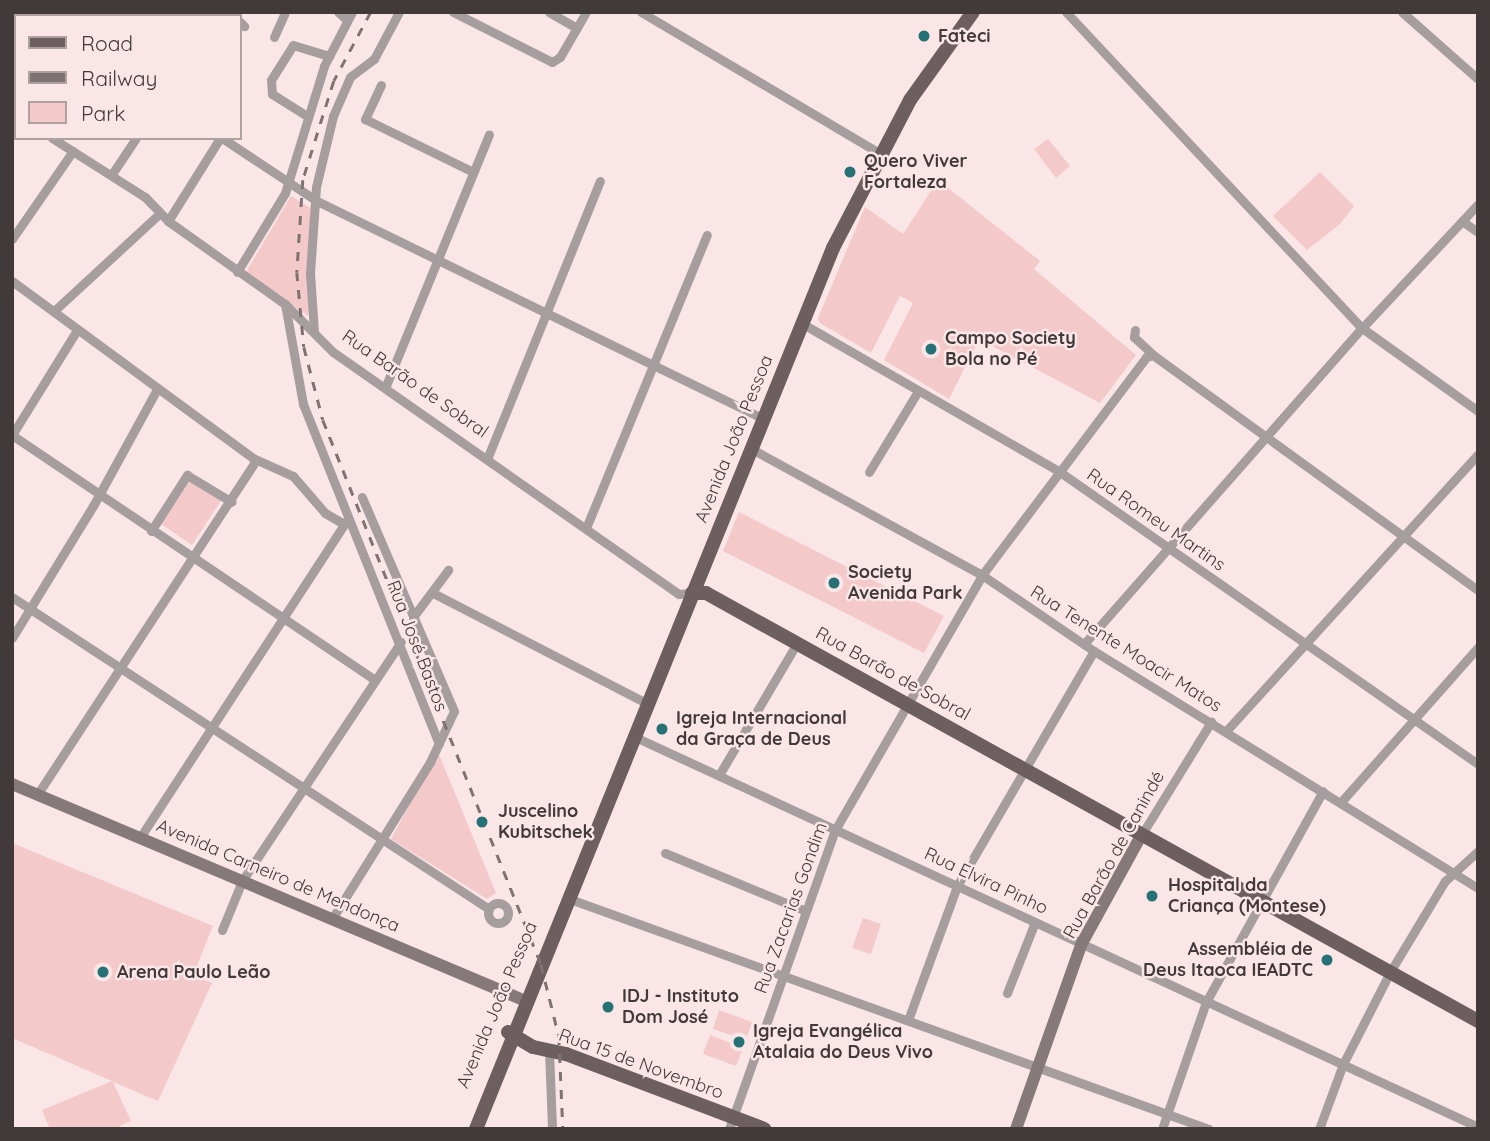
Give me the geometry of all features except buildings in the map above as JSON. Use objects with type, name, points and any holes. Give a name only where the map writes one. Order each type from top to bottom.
[{"type":"main road","name":"Avenida João Pessoa","points":[[476,1129],[524,1000],[762,418],[879,153],[909,100],[973,12]]},
{"type":"main road","name":"Rua Barão de Sobral","points":[[692,593],[706,593],[1478,1021]]},
{"type":"main road","name":"Avenida Carneiro de Mendonça","points":[[12,785],[141,836],[524,1000]]},
{"type":"main road","name":"Rua Barão de Canindé","points":[[1016,1129],[1082,943],[1142,834]]},
{"type":"main road","name":"Avenida João Pessoa","points":[[466,1129],[510,1035]]},
{"type":"main road","name":"Rua 15 de Novembro","points":[[510,1035],[731,1123],[764,1129]]},
{"type":"street","points":[[274,37],[285,12]]},
{"type":"street","points":[[237,272],[290,181],[307,116],[329,56],[350,16],[338,12]]},
{"type":"street","points":[[314,332],[310,273],[316,187],[339,99],[350,77],[374,58],[399,12]]},
{"type":"street","points":[[453,12],[552,62],[560,57],[586,12]]},
{"type":"street","points":[[549,12],[577,28]]},
{"type":"street","points":[[641,12],[879,153]]},
{"type":"street","points":[[1066,12],[1362,328],[1478,411]]},
{"type":"street","points":[[1402,12],[1478,79]]},
{"type":"street","points":[[307,116],[276,98],[269,89],[293,45],[329,56]]},
{"type":"street","points":[[381,85],[365,119],[473,172]]},
{"type":"street","points":[[385,388],[489,135]]},
{"type":"street","name":"Rua Barão de Sobral","points":[[55,140],[112,174],[168,221],[285,304],[333,352],[679,594],[692,593]]},
{"type":"street","points":[[112,174],[135,140]]},
{"type":"street","points":[[168,221],[219,140]]},
{"type":"street","points":[[223,140],[317,201],[762,418]]},
{"type":"street","points":[[12,239],[73,151]]},
{"type":"street","points":[[487,459],[600,181]]},
{"type":"street","points":[[1084,644],[1362,328],[1478,204]]},
{"type":"street","points":[[55,310],[160,214]]},
{"type":"street","points":[[1462,220],[1478,232]]},
{"type":"street","points":[[586,528],[707,235]]},
{"type":"street","points":[[12,281],[256,460],[293,476],[325,513],[346,521],[141,836]]},
{"type":"street","name":"Rua José Bastos","points":[[285,304],[303,404],[346,521],[401,642],[439,744]]},
{"type":"street","name":"Rua Romeu Martins","points":[[803,324],[1060,472],[1478,764]]},
{"type":"street","points":[[77,330],[12,435],[375,680]]},
{"type":"street","points":[[1135,330],[1134,337],[1153,355],[1478,590]]},
{"type":"street","name":"Rua Zacarias Gondim","points":[[731,1123],[835,830],[905,702],[982,575],[1139,362],[1153,355]]},
{"type":"street","points":[[12,638],[99,496],[157,389]]},
{"type":"street","points":[[869,472],[918,391]]},
{"type":"street","name":"Rua Tenente Moacir Matos","points":[[750,448],[982,575],[1094,651],[1227,730],[1478,888]]},
{"type":"street","points":[[1227,730],[1478,454]]},
{"type":"street","points":[[37,795],[232,502],[256,460]]},
{"type":"street","points":[[151,531],[187,475],[232,502]]},
{"type":"street","name":"Rua José Bastos","points":[[362,497],[454,711],[439,744]]},
{"type":"street","points":[[412,617],[448,570]]},
{"type":"street","points":[[433,593],[646,704]]},
{"type":"street","points":[[12,597],[381,841],[489,909]]},
{"type":"street","points":[[222,930],[242,881],[401,642]]},
{"type":"street","points":[[719,775],[797,643]]},
{"type":"street","points":[[1341,802],[1478,647]]},
{"type":"street","points":[[908,1020],[957,886],[1094,651]]},
{"type":"street","name":"Rua Barão de Canindé","points":[[1142,834],[1211,722]]},
{"type":"street","name":"Rua Elvira Pinho","points":[[633,736],[1477,1127]]},
{"type":"street","points":[[332,919],[439,744]]},
{"type":"street","points":[[1162,1129],[1206,1002],[1323,791]]},
{"type":"street","points":[[1319,1129],[1343,1063],[1390,972],[1445,881],[1478,852]]},
{"type":"street","points":[[665,853],[806,911]]},
{"type":"street","points":[[567,898],[1209,1129]]},
{"type":"street","points":[[1007,993],[1035,922]]},
{"type":"street","points":[[549,1050],[552,1129]]},
{"type":"green space","points":[[1048,139],[1070,166],[1056,178],[1034,149]]},
{"type":"green space","points":[[1320,172],[1354,206],[1340,224],[1307,250],[1273,216]]},
{"type":"green space","points":[[938,180],[1040,261],[1034,269],[1136,355],[1100,403],[979,339],[949,399],[884,360],[913,303],[900,296],[871,353],[820,323],[818,318],[865,207],[903,234]]},
{"type":"green space","points":[[291,196],[312,209],[308,316],[246,272]]},
{"type":"green space","points":[[189,480],[222,499],[192,545],[161,524]]},
{"type":"green space","name":"Society Avenida Park","points":[[739,512],[944,616],[924,653],[723,551]]},
{"type":"green space","points":[[438,752],[496,893],[487,899],[391,839]]},
{"type":"green space","name":"Arena Paulo Leão","points":[[12,843],[213,926],[193,975],[212,983],[158,1101],[113,1082],[131,1121],[114,1129],[50,1129],[42,1110],[112,1081],[12,1038]]},
{"type":"green space","points":[[863,918],[881,924],[871,954],[852,948]]},
{"type":"green space","points":[[719,1010],[752,1022],[746,1040],[713,1029]]},
{"type":"green space","points":[[710,1035],[743,1048],[736,1066],[703,1054]]},
{"type":"railway","points":[[371,12],[334,81],[303,180],[297,272],[304,347],[323,420],[541,964],[559,1036],[563,1129]]},
{"type":"place","name":"Fateci","points":[[924,36]]},
{"type":"place","name":"Quero Viver Fortaleza","points":[[850,172]]},
{"type":"place","name":"Campo Society Bola no Pé","points":[[931,349]]},
{"type":"place","name":"Society Avenida Park","points":[[834,583]]},
{"type":"place","name":"Igreja Internacional da Graça de Deus","points":[[662,729]]},
{"type":"place","name":"Juscelino Kubitschek","points":[[482,822]]},
{"type":"place","name":"Hospital da Criança (Montese)","points":[[1152,896]]},
{"type":"place","name":"Assembléia de Deus Itaoca IEADTC","points":[[1327,960]]},
{"type":"place","name":"Arena Paulo Leão","points":[[103,972]]},
{"type":"place","name":"IDJ - Instituto Dom José","points":[[608,1007]]},
{"type":"place","name":"Igreja Evangélica Atalaia do Deus Vivo","points":[[739,1042]]}]
